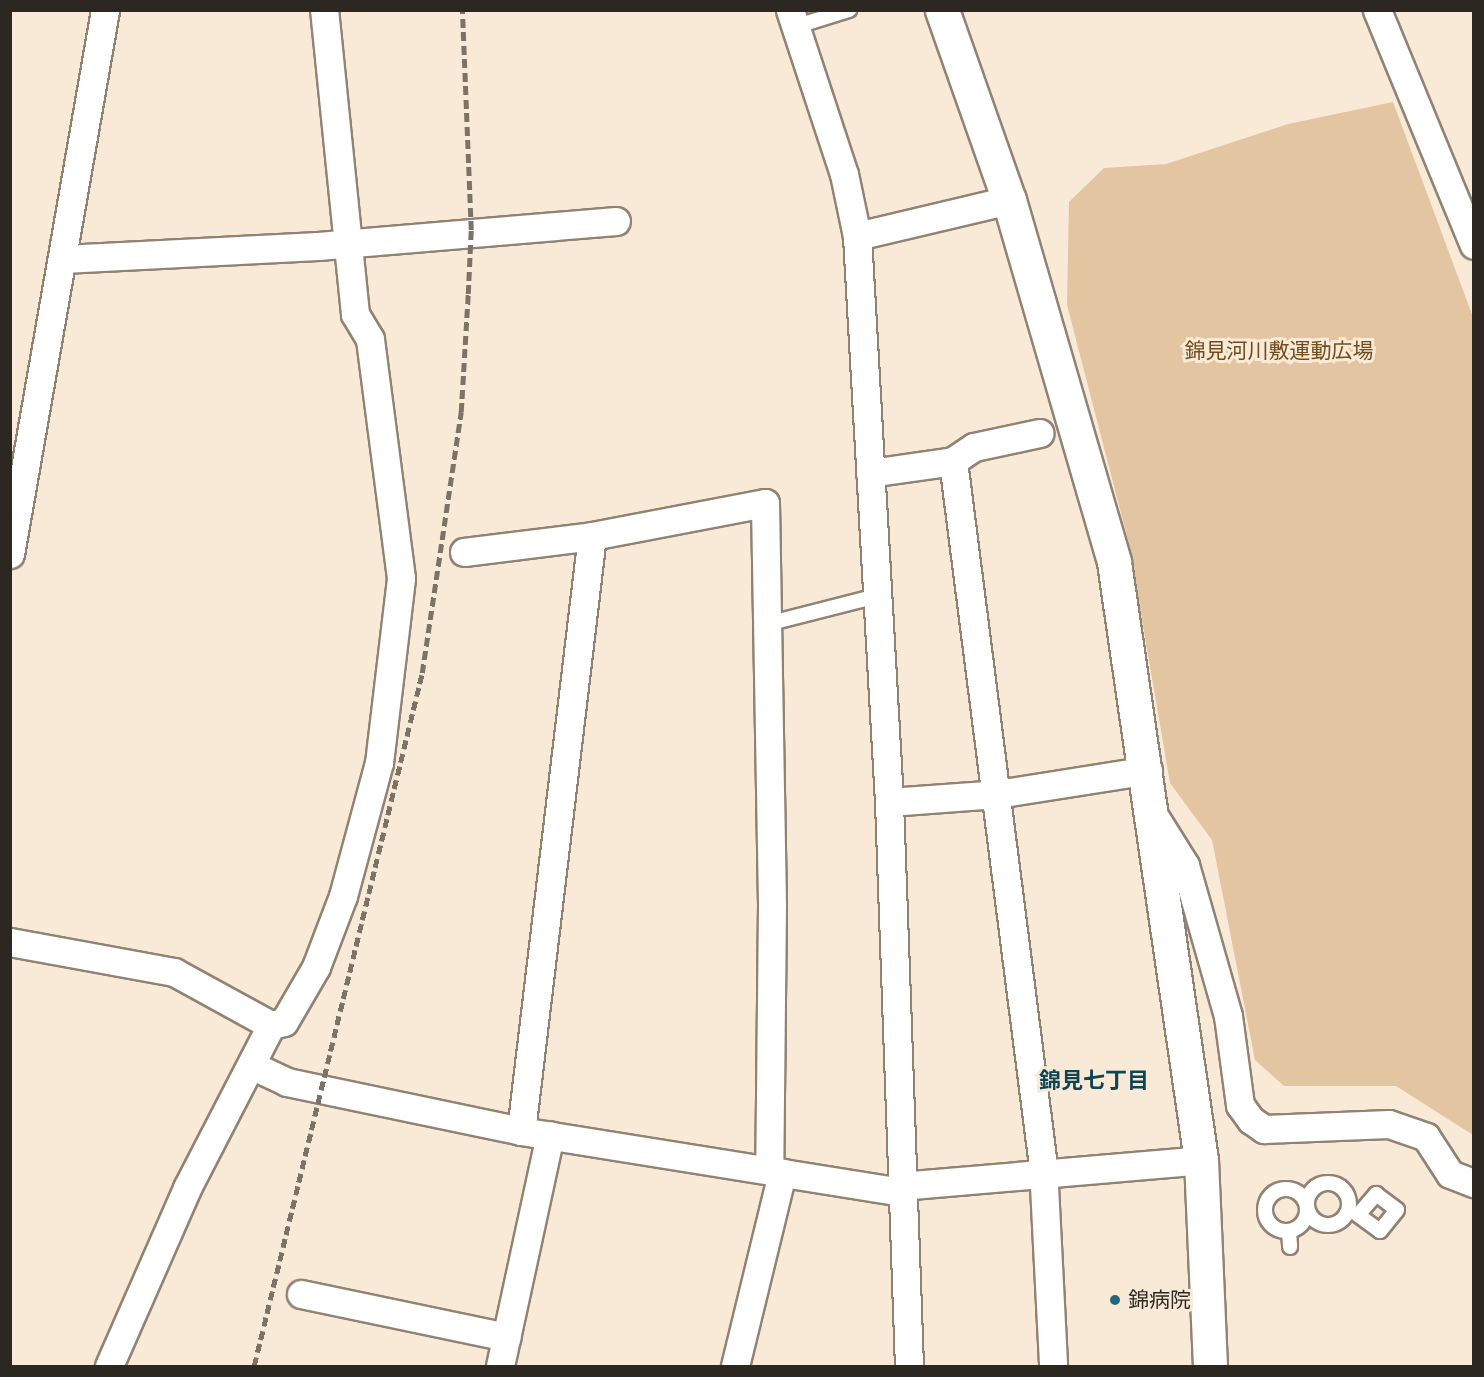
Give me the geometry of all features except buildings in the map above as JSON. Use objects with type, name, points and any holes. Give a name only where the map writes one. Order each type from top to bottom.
[{"type":"street","points":[[10,554],[105,10]]},
{"type":"street","points":[[10,942],[174,972],[272,1025],[284,1023],[316,967],[343,896],[379,763],[394,666],[400,578],[395,521],[370,339],[355,314],[324,10]]},
{"type":"street","points":[[942,10],[1009,200],[1114,562],[1148,770],[1201,1160],[1210,1366]]},
{"type":"street","points":[[1377,10],[1473,244]]},
{"type":"street","points":[[792,19],[844,174],[857,236],[889,802],[900,1189],[909,1366]]},
{"type":"street","points":[[857,236],[1009,200]]},
{"type":"street","points":[[63,259],[346,242],[616,221]]},
{"type":"street","points":[[870,473],[953,461],[974,447],[1040,434]]},
{"type":"street","points":[[953,461],[1043,1173],[1053,1366]]},
{"type":"street","points":[[464,552],[592,536],[765,503],[775,1172],[735,1366]]},
{"type":"street","points":[[521,1131],[592,536]]},
{"type":"street","points":[[889,802],[997,795],[1148,770]]},
{"type":"street","points":[[1153,814],[1185,865],[1228,1016],[1240,1105],[1251,1120],[1264,1129],[1389,1124],[1426,1137],[1450,1174],[1473,1183]]},
{"type":"street","points":[[109,1366],[187,1188],[272,1025]]},
{"type":"street","points":[[251,1065],[287,1082],[521,1131],[775,1172],[900,1189],[1043,1173],[1201,1160]]},
{"type":"street","points":[[500,1366],[550,1135]]},
{"type":"street","points":[[301,1294],[507,1337]]},
{"type":"lane","points":[[792,19],[849,10]]},
{"type":"lane","points":[[1040,434],[1075,425]]},
{"type":"lane","points":[[767,624],[877,596]]},
{"type":"lane","points":[[1307,1206],[1300,1194],[1287,1188],[1268,1198],[1265,1212],[1270,1224],[1289,1231],[1302,1225],[1307,1206],[1315,1187],[1329,1183],[1342,1188],[1349,1207],[1343,1219],[1331,1232],[1312,1218],[1307,1206]]},
{"type":"lane","points":[[1289,1231],[1290,1247]]},
{"type":"green space","name":"錦見河川敷運動広場","points":[[1393,102],[1473,317],[1473,1135],[1396,1086],[1284,1086],[1255,1060],[1212,840],[1170,783],[1129,544],[1067,305],[1069,202],[1104,168],[1166,164],[1288,124]]},
{"type":"railway","points":[[254,1366],[422,673],[461,412],[471,230],[462,10]]},
{"type":"place","name":"錦病院","points":[[1115,1300]]},
{"type":"district","name":"錦見七丁目","points":[[1094,1081]]}]
